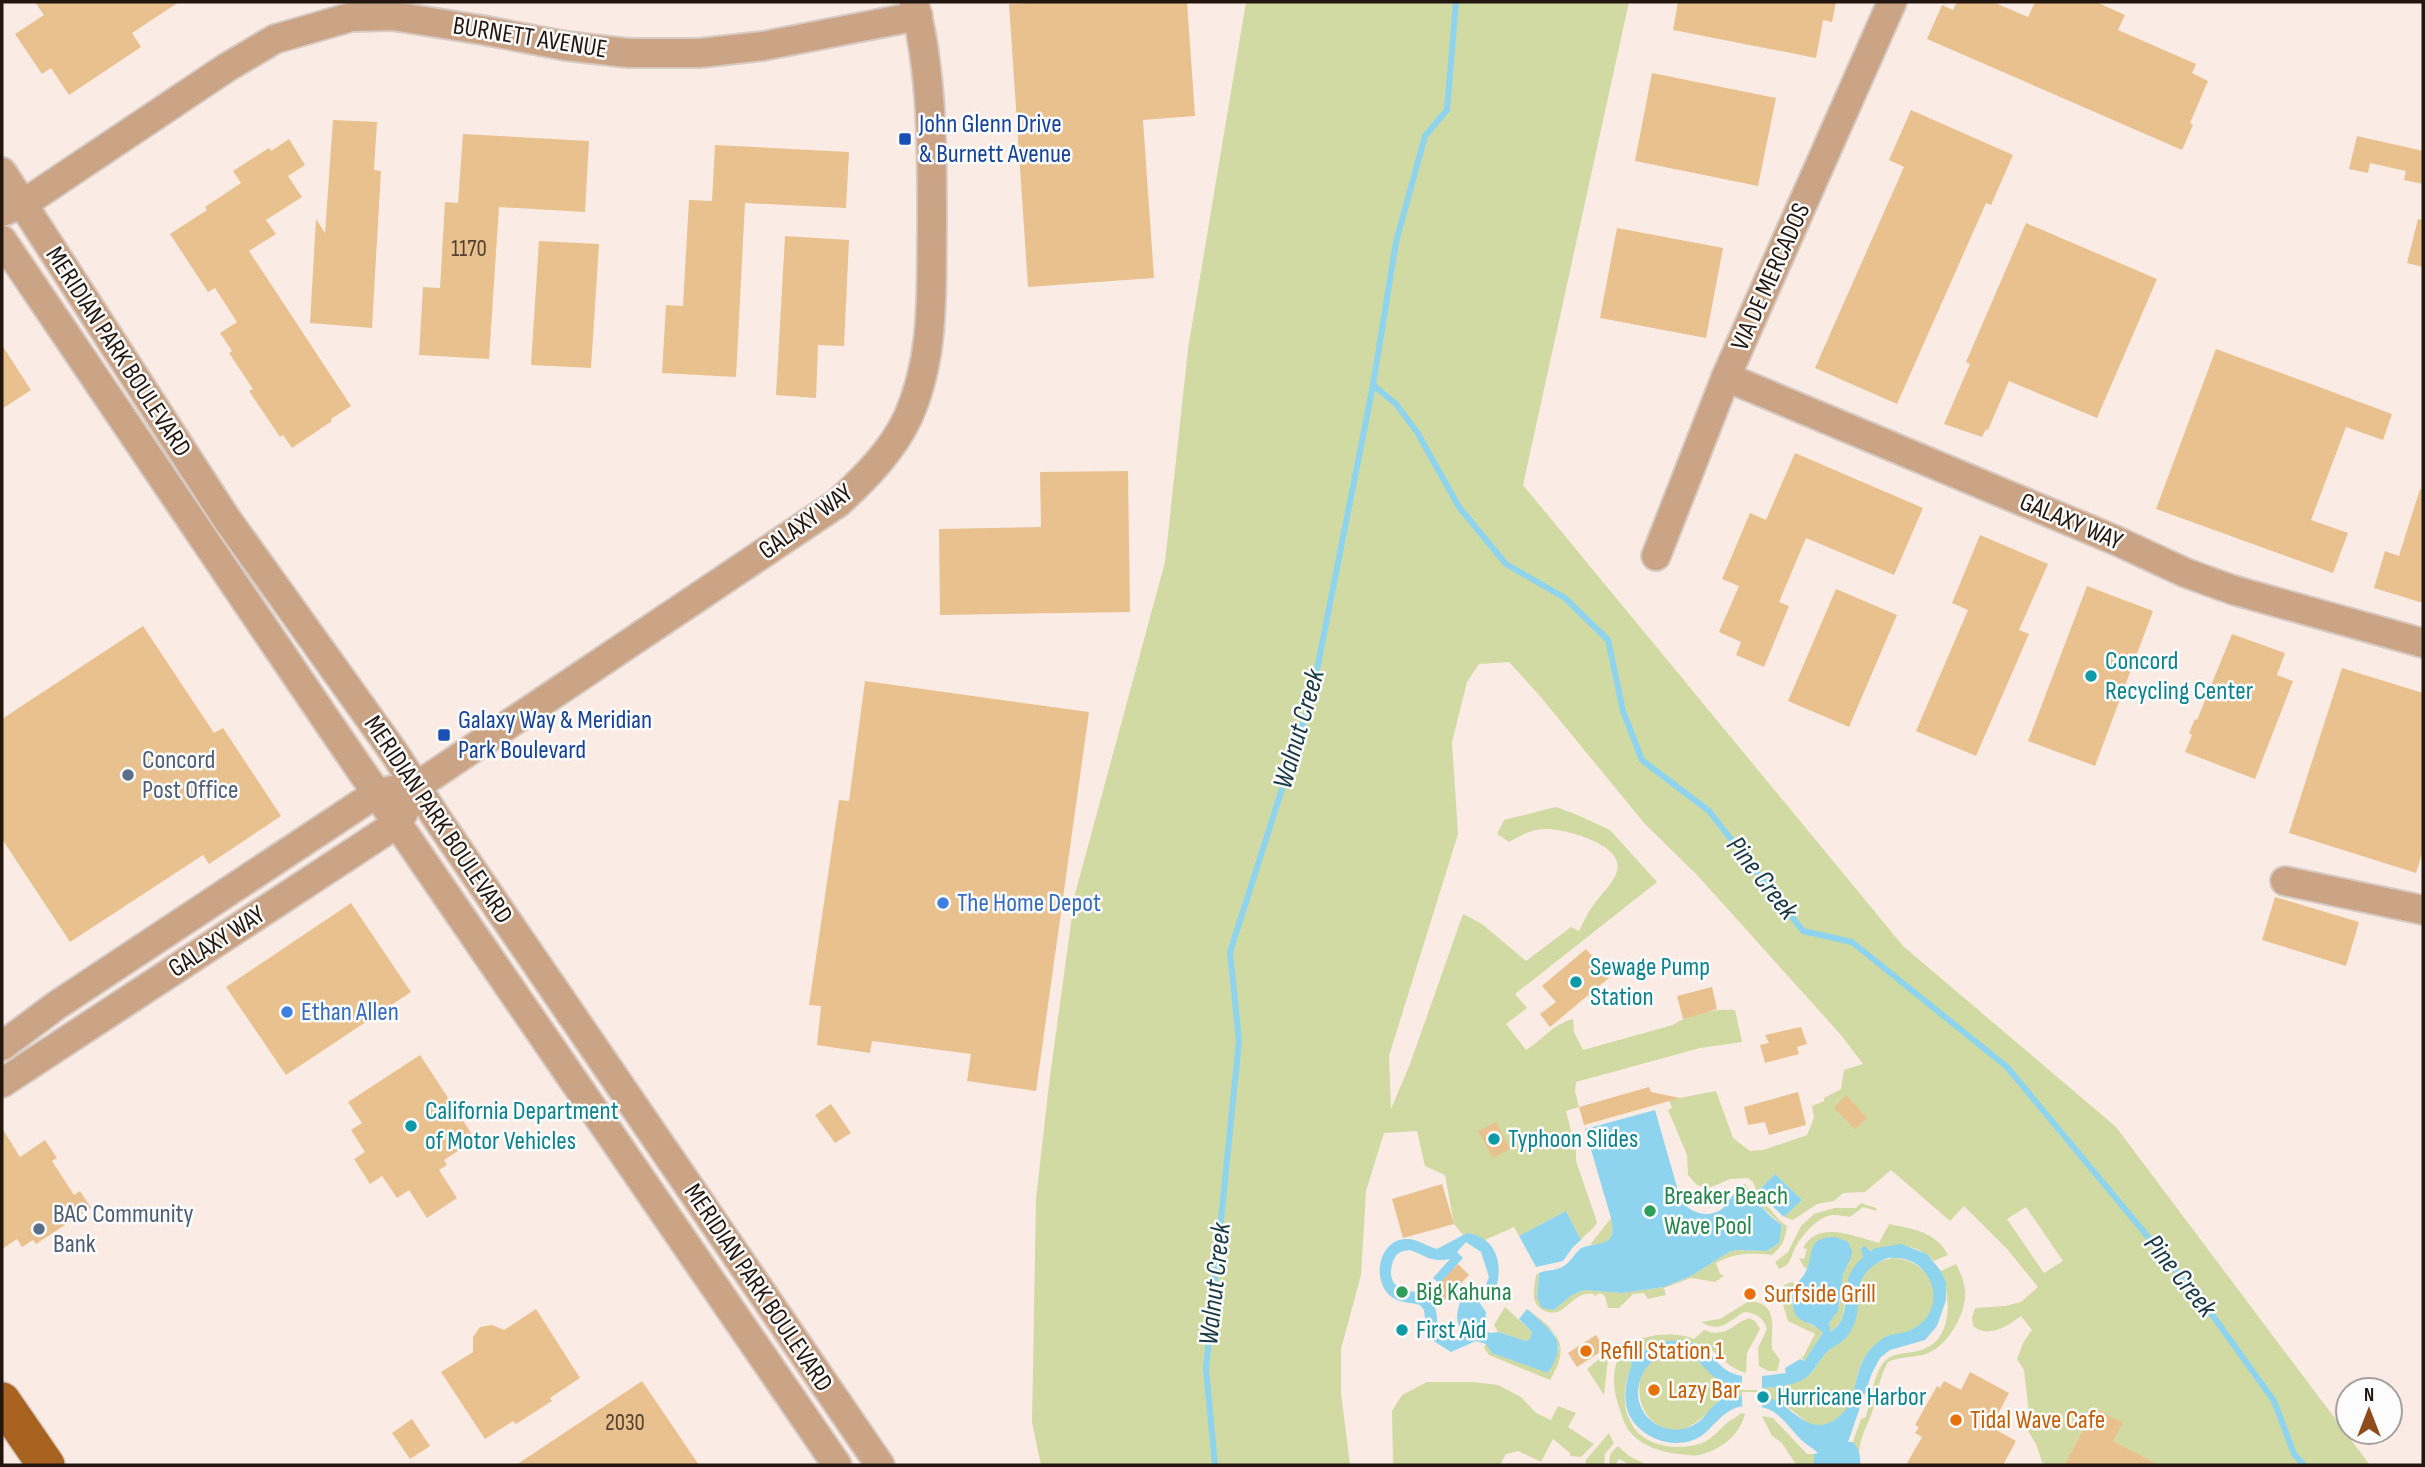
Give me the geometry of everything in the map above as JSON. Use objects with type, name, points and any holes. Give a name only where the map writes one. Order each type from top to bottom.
[{"type":"main road","points":[[2,1401],[46,1465]]},
{"type":"street","name":"VIA DE MERCADOS","points":[[1656,556],[1726,377],[1892,2]]},
{"type":"street","name":"GALAXY WAY","points":[[2,1046],[57,1005],[377,793],[417,786],[838,503],[859,484],[896,437],[908,417],[925,370],[930,329],[930,104],[925,50],[916,9]]},
{"type":"street","name":"BURNETT AVENUE","points":[[2,240],[12,208],[226,68],[275,38],[351,17],[393,16],[566,46],[641,53],[700,53],[763,46],[916,9]]},
{"type":"street","name":"MERIDIAN PARK BOULEVARD","points":[[2,172],[12,208],[226,518],[417,786],[880,1465]]},
{"type":"street","name":"MERIDIAN PARK BOULEVARD","points":[[2,240],[837,1465]]},
{"type":"street","name":"GALAXY WAY","points":[[1726,377],[2117,541],[2186,573],[2233,590],[2423,643]]},
{"type":"street","name":"GALAXY WAY","points":[[2,1083],[398,823],[417,786]]},
{"type":"street","points":[[2285,881],[2423,910]]},
{"type":"green space","points":[[1246,2],[1629,2],[1523,485],[1903,946],[2116,1127],[2334,1417],[2334,1446],[2356,1446],[2370,1465],[2140,1465],[2144,1458],[2113,1441],[2095,1408],[2064,1465],[2046,1465],[2042,1462],[2027,1429],[2029,1413],[2024,1370],[2017,1359],[2032,1330],[2021,1316],[1992,1331],[1979,1330],[1973,1326],[1972,1318],[1975,1308],[2021,1302],[2038,1287],[2007,1249],[1964,1206],[1950,1221],[1891,1170],[1865,1192],[1843,1193],[1834,1201],[1817,1204],[1793,1220],[1784,1217],[1802,1200],[1775,1174],[1757,1192],[1748,1178],[1730,1179],[1709,1188],[1697,1185],[1688,1175],[1687,1155],[1668,1110],[1672,1108],[1669,1100],[1716,1091],[1733,1138],[1750,1151],[1763,1150],[1807,1135],[1814,1118],[1812,1106],[1841,1089],[1844,1070],[1863,1064],[1841,1035],[1697,875],[1645,824],[1509,662],[1479,664],[1467,682],[1452,742],[1458,834],[1389,1056],[1391,1109],[1410,1064],[1463,914],[1482,924],[1526,961],[1571,927],[1579,931],[1590,910],[1615,876],[1617,861],[1612,853],[1578,835],[1553,829],[1539,829],[1509,842],[1497,834],[1504,820],[1556,807],[1610,830],[1657,882],[1515,994],[1527,1008],[1506,1024],[1526,1050],[1553,1029],[1573,1019],[1574,1032],[1583,1050],[1673,1025],[1695,1015],[1727,1010],[1735,1010],[1742,1042],[1700,1048],[1576,1082],[1579,1107],[1566,1111],[1576,1161],[1597,1222],[1581,1240],[1566,1211],[1519,1236],[1514,1227],[1485,1240],[1467,1233],[1463,1235],[1454,1224],[1445,1175],[1425,1166],[1417,1131],[1384,1133],[1366,1191],[1361,1275],[1341,1349],[1341,1393],[1350,1465],[1041,1465],[1032,1423],[1036,1199],[1075,894],[1165,562],[1188,349]],"holes":[[[2026,1207],[2063,1261],[2044,1273],[2007,1219]]]},
{"type":"green space","points":[[1745,1184],[1787,1226],[1783,1242],[1772,1255],[1730,1257],[1716,1263],[1720,1274],[1724,1276],[1715,1282],[1691,1278],[1664,1288],[1666,1295],[1648,1299],[1644,1293],[1633,1294],[1619,1308],[1608,1308],[1605,1296],[1600,1293],[1595,1296],[1583,1295],[1560,1311],[1552,1313],[1535,1302],[1534,1286],[1539,1273],[1537,1297],[1554,1310],[1572,1295],[1584,1290],[1622,1293],[1664,1287],[1691,1276],[1729,1252],[1767,1251],[1779,1243],[1782,1225],[1746,1193],[1738,1191],[1739,1186]]},
{"type":"green space","points":[[1861,1203],[1876,1208],[1877,1211],[1863,1207],[1850,1217],[1833,1215],[1821,1219],[1795,1247],[1788,1263],[1779,1269],[1775,1262],[1788,1252],[1801,1226],[1814,1214],[1834,1208],[1856,1208]]},
{"type":"green space","points":[[1611,1218],[1611,1238],[1603,1244],[1590,1245]]},
{"type":"green space","points":[[1889,1224],[1931,1236],[1948,1255],[1934,1261],[1924,1253],[1907,1247],[1861,1249],[1864,1256],[1847,1286],[1843,1316],[1831,1332],[1829,1323],[1840,1302],[1843,1275],[1849,1263],[1810,1264],[1808,1269],[1799,1258],[1804,1259],[1807,1249],[1803,1248],[1810,1239],[1828,1232],[1849,1234],[1879,1243]]},
{"type":"green space","points":[[1893,1258],[1910,1262],[1924,1271],[1933,1285],[1932,1308],[1918,1327],[1886,1337],[1868,1352],[1861,1363],[1846,1410],[1830,1423],[1811,1424],[1788,1408],[1742,1395],[1721,1402],[1692,1425],[1682,1429],[1671,1430],[1658,1425],[1648,1416],[1639,1392],[1645,1368],[1652,1360],[1663,1356],[1676,1358],[1675,1352],[1692,1357],[1726,1383],[1735,1386],[1774,1387],[1803,1379],[1826,1353],[1847,1336],[1858,1300],[1862,1300],[1861,1284],[1866,1272],[1877,1263]]},
{"type":"green space","points":[[1956,1264],[1962,1277],[1965,1300],[1954,1328],[1934,1350],[1888,1362],[1859,1452],[1853,1442],[1861,1419],[1866,1417],[1881,1365],[1895,1355],[1926,1348],[1941,1334],[1948,1302],[1941,1271]]},
{"type":"green space","points":[[1792,1282],[1796,1284],[1792,1299],[1796,1312],[1823,1333],[1804,1361],[1800,1356],[1803,1357],[1815,1334],[1788,1321],[1780,1295],[1784,1285]]},
{"type":"green space","points":[[1749,1301],[1759,1303],[1770,1312],[1772,1349],[1780,1360],[1777,1371],[1768,1371],[1759,1366],[1758,1348],[1767,1329],[1758,1316],[1744,1312],[1729,1322],[1714,1327],[1701,1322],[1720,1319]]},
{"type":"green space","points":[[1505,1307],[1532,1332],[1530,1339],[1526,1341],[1498,1332],[1494,1325]]},
{"type":"green space","points":[[1525,1307],[1545,1323],[1555,1334]]},
{"type":"green space","points":[[1749,1318],[1755,1321],[1760,1329],[1747,1353],[1746,1373],[1733,1368],[1702,1345],[1669,1341],[1654,1345],[1642,1353],[1627,1380],[1627,1411],[1632,1425],[1648,1440],[1671,1447],[1699,1444],[1708,1440],[1741,1413],[1745,1414],[1740,1427],[1727,1442],[1693,1456],[1658,1450],[1646,1445],[1630,1432],[1615,1394],[1615,1370],[1623,1351],[1643,1338],[1671,1335],[1694,1339],[1704,1330],[1723,1332]]},
{"type":"green space","points":[[1555,1334],[1560,1346],[1560,1355],[1550,1380],[1489,1355],[1484,1348],[1486,1344],[1559,1350]]},
{"type":"green space","points":[[1605,1354],[1608,1359],[1604,1395],[1587,1369]]},
{"type":"green space","points":[[1427,1382],[1498,1385],[1521,1397],[1536,1413],[1551,1420],[1558,1406],[1576,1413],[1568,1427],[1594,1444],[1581,1457],[1570,1456],[1570,1453],[1553,1439],[1541,1462],[1518,1451],[1506,1454],[1500,1465],[1393,1465],[1392,1411],[1402,1395]]},
{"type":"green space","points":[[1762,1416],[1773,1418],[1807,1454],[1814,1454],[1814,1465],[1795,1463],[1782,1443],[1772,1436]]},
{"type":"green space","points":[[1609,1433],[1614,1443],[1605,1454],[1604,1465],[1587,1465],[1585,1461]]},
{"type":"green space","points":[[1618,1446],[1629,1456],[1647,1465],[1630,1465],[1619,1459],[1615,1465],[1610,1465],[1611,1454]]},
{"type":"water","name":"Breaker Beach Wave Pool","points":[[1655,1110],[1681,1201],[1690,1209],[1711,1214],[1722,1209],[1733,1195],[1742,1191],[1782,1225],[1779,1243],[1767,1251],[1729,1252],[1691,1276],[1664,1287],[1622,1293],[1584,1290],[1572,1295],[1554,1310],[1542,1308],[1537,1297],[1539,1273],[1561,1268],[1581,1248],[1606,1242],[1612,1234],[1611,1218],[1585,1129]]},
{"type":"water","points":[[1775,1174],[1802,1200],[1784,1217],[1757,1192]]},
{"type":"water","points":[[1566,1211],[1581,1240],[1563,1261],[1536,1267],[1519,1236]]},
{"type":"water","name":"Big Kahuna","points":[[1467,1233],[1486,1241],[1496,1256],[1498,1275],[1493,1295],[1479,1302],[1486,1312],[1485,1331],[1498,1332],[1526,1341],[1530,1339],[1532,1332],[1519,1319],[1527,1309],[1550,1330],[1558,1344],[1558,1352],[1548,1373],[1492,1353],[1486,1344],[1476,1341],[1451,1352],[1427,1335],[1424,1310],[1420,1305],[1400,1301],[1389,1295],[1384,1288],[1380,1270],[1384,1253],[1389,1246],[1396,1241],[1409,1239],[1437,1249]],"holes":[[[1466,1242],[1481,1252],[1489,1277],[1485,1287],[1470,1294],[1456,1280],[1460,1275],[1453,1269],[1463,1258],[1457,1252]],[[1409,1250],[1432,1259],[1450,1259],[1433,1278],[1460,1302],[1457,1319],[1465,1334],[1452,1338],[1439,1334],[1436,1309],[1432,1302],[1421,1294],[1396,1285],[1391,1271],[1394,1259],[1399,1253]]]},
{"type":"water","points":[[1836,1237],[1848,1242],[1852,1251],[1843,1274],[1838,1311],[1829,1323],[1831,1332],[1841,1321],[1849,1276],[1863,1257],[1861,1248],[1865,1246],[1870,1251],[1901,1244],[1927,1254],[1941,1271],[1946,1283],[1946,1300],[1937,1326],[1925,1340],[1890,1350],[1880,1358],[1872,1373],[1848,1442],[1853,1442],[1857,1447],[1860,1465],[1814,1465],[1814,1454],[1818,1453],[1779,1416],[1760,1407],[1743,1406],[1733,1409],[1705,1433],[1688,1442],[1660,1440],[1651,1437],[1636,1425],[1628,1411],[1625,1395],[1632,1364],[1627,1357],[1631,1351],[1638,1356],[1663,1342],[1691,1342],[1708,1352],[1728,1371],[1745,1376],[1786,1373],[1785,1368],[1800,1359],[1804,1361],[1823,1333],[1797,1316],[1794,1311],[1793,1289],[1809,1265],[1815,1243]],"holes":[[[1893,1258],[1915,1263],[1928,1277],[1933,1294],[1930,1311],[1919,1325],[1885,1337],[1870,1350],[1862,1363],[1847,1408],[1833,1421],[1823,1425],[1814,1424],[1805,1421],[1773,1399],[1754,1395],[1722,1399],[1691,1427],[1678,1430],[1659,1426],[1644,1412],[1638,1395],[1643,1372],[1660,1357],[1666,1355],[1667,1359],[1676,1358],[1675,1352],[1694,1358],[1714,1377],[1734,1385],[1774,1387],[1798,1382],[1807,1377],[1827,1352],[1845,1339],[1852,1329],[1858,1300],[1863,1300],[1863,1289],[1859,1289],[1866,1273],[1878,1263]]]},
{"type":"pier","points":[[1762,1375],[1762,1390],[1742,1390],[1742,1376]]},
{"type":"pier","points":[[1742,1392],[1762,1392],[1762,1407],[1742,1406]]},
{"type":"building","points":[[35,2],[179,2],[132,33],[141,47],[69,95],[51,68],[42,74],[15,34],[44,15]]},
{"type":"building","points":[[1187,2],[1195,116],[1143,120],[1154,278],[1028,287],[1009,4]]},
{"type":"building","points":[[1678,2],[1836,2],[1832,22],[1823,20],[1816,58],[1673,30]]},
{"type":"building","points":[[1957,2],[1993,2],[2028,17],[2035,2],[2096,2],[2125,15],[2118,30],[2196,64],[2192,73],[2208,81],[2182,150],[1927,39],[1942,5],[1953,10]]},
{"type":"building","points":[[1652,73],[1776,98],[1758,186],[1635,161]]},
{"type":"building","points":[[1911,110],[2013,155],[1991,205],[1986,203],[1897,404],[1815,368],[1904,167],[1889,160]]},
{"type":"building","points":[[333,120],[377,122],[374,170],[381,171],[372,328],[310,323],[316,219],[325,233]]},
{"type":"building","points":[[463,134],[589,141],[585,212],[499,207],[489,359],[419,355],[423,287],[440,288],[445,202],[458,203]]},
{"type":"building","points":[[2357,136],[2423,151],[2423,184],[2404,180],[2406,171],[2370,163],[2368,173],[2349,169]]},
{"type":"building","points":[[289,139],[305,165],[288,176],[302,197],[266,220],[276,234],[249,251],[351,406],[292,448],[283,435],[280,437],[249,391],[253,389],[229,353],[232,351],[220,333],[237,322],[215,288],[208,292],[170,234],[241,183],[233,171],[269,148],[271,151]]},
{"type":"building","points":[[715,145],[849,152],[846,208],[745,203],[736,377],[662,373],[666,305],[683,306],[689,200],[712,201]]},
{"type":"building","points":[[2418,219],[2423,220],[2423,267],[2407,263]]},
{"type":"building","points":[[2026,223],[2157,279],[2097,418],[2009,381],[1988,430],[1986,429],[1982,437],[1944,424],[1970,364],[1966,362]]},
{"type":"building","points":[[1617,228],[1723,248],[1706,338],[1600,318]]},
{"type":"building","points":[[785,236],[849,240],[844,346],[818,345],[816,398],[776,395]]},
{"type":"building","points":[[539,241],[599,244],[591,368],[531,365]]},
{"type":"building","points":[[2,345],[31,390],[2,409]]},
{"type":"building","points":[[2216,349],[2392,414],[2383,440],[2346,427],[2311,520],[2348,533],[2333,573],[2156,509]]},
{"type":"building","points":[[1795,453],[1923,508],[1894,575],[1806,538],[1779,602],[1789,606],[1764,667],[1736,655],[1741,642],[1719,632],[1739,586],[1722,579],[1750,513],[1766,520]]},
{"type":"building","points":[[1128,471],[1130,612],[940,615],[939,529],[1041,527],[1040,472]]},
{"type":"building","points":[[2420,489],[2423,490],[2423,603],[2374,588],[2385,551],[2399,556]]},
{"type":"building","points":[[1980,535],[2048,564],[2019,630],[2029,634],[1976,756],[1916,731],[1968,610],[1952,603]]},
{"type":"building","name":"Concord Recycling Center","points":[[2087,586],[2153,611],[2095,766],[2028,741]]},
{"type":"building","points":[[1836,589],[1897,615],[1849,727],[1788,701]]},
{"type":"building","name":"Concord Post Office","points":[[143,626],[214,733],[223,728],[281,816],[209,864],[203,855],[70,942],[2,839],[2,719]]},
{"type":"building","points":[[2232,634],[2285,653],[2277,675],[2293,681],[2255,779],[2185,752],[2192,735],[2189,733],[2195,719],[2197,720]]},
{"type":"building","points":[[2342,668],[2423,693],[2423,850],[2416,873],[2289,833]]},
{"type":"building","name":"The Home Depot","points":[[865,681],[1089,712],[1036,1091],[967,1081],[971,1054],[872,1041],[870,1053],[817,1045],[821,1006],[809,1005],[839,800],[849,801]]},
{"type":"building","points":[[2275,897],[2359,922],[2346,966],[2262,940]]},
{"type":"building","points":[[351,903],[411,992],[286,1075],[226,987]]},
{"type":"building","name":"Sewage Pump Station","points":[[1586,949],[1610,977],[1550,1027],[1540,1014],[1556,1002],[1542,986]]},
{"type":"building","points":[[1712,987],[1717,1009],[1683,1019],[1677,996]]},
{"type":"building","points":[[1801,1027],[1807,1044],[1797,1047],[1799,1054],[1765,1063],[1760,1045],[1769,1043],[1765,1035]]},
{"type":"building","name":"California Department of Motor Vehicles","points":[[420,1055],[473,1136],[469,1138],[472,1142],[444,1160],[447,1165],[439,1170],[457,1198],[427,1218],[409,1190],[397,1198],[382,1176],[370,1184],[354,1159],[365,1152],[351,1130],[362,1123],[348,1102]]},
{"type":"building","points":[[1649,1087],[1651,1092],[1680,1098],[1584,1125],[1579,1107]]},
{"type":"building","points":[[1798,1092],[1806,1125],[1769,1135],[1765,1122],[1748,1125],[1744,1107]]},
{"type":"building","points":[[1846,1095],[1867,1118],[1855,1129],[1834,1108]]},
{"type":"building","points":[[831,1104],[851,1133],[835,1143],[815,1115]]},
{"type":"building","name":"Typhoon Slides","points":[[1496,1122],[1510,1149],[1493,1158],[1478,1131]]},
{"type":"building","points":[[2,1128],[20,1157],[45,1140],[57,1158],[52,1161],[74,1195],[80,1191],[91,1208],[36,1244],[33,1240],[22,1247],[17,1239],[2,1249]]},
{"type":"building","points":[[1442,1184],[1454,1224],[1403,1238],[1392,1199]]},
{"type":"building","points":[[1458,1264],[1469,1275],[1442,1303],[1431,1292]]},
{"type":"building","points":[[536,1309],[580,1378],[550,1398],[552,1401],[516,1424],[513,1421],[485,1439],[441,1372],[473,1352],[473,1337],[480,1327],[492,1325],[504,1330]]},
{"type":"building","name":"Refill Station 1","points":[[1596,1335],[1605,1349],[1577,1367],[1568,1353]]},
{"type":"building","points":[[1970,1372],[2009,1393],[1991,1427],[2016,1441],[2003,1465],[1906,1465],[1922,1437],[1915,1433],[1919,1427],[1915,1425],[1937,1386],[1940,1388],[1944,1381],[1961,1390]]},
{"type":"building","points":[[642,1381],[699,1465],[516,1465]]},
{"type":"building","points":[[2095,1408],[2123,1423],[2113,1441],[2159,1465],[2064,1465]]},
{"type":"building","points":[[412,1419],[430,1446],[410,1459],[392,1433]]},
{"type":"waterway","name":"Walnut Creek","points":[[1215,1465],[1206,1369],[1239,1041],[1230,952],[1312,695],[1373,385],[1396,242],[1425,136],[1447,110],[1456,2]]},
{"type":"waterway","name":"Pine Creek","points":[[1373,385],[1396,404],[1417,432],[1459,507],[1506,564],[1565,598],[1608,640],[1623,711],[1642,760],[1709,811],[1803,931],[1852,942],[2007,1067],[2208,1309],[2274,1401],[2294,1454],[2304,1465]]},
{"type":"place","name":"John Glenn Drive & Burnett Avenue","points":[[905,139]]},
{"type":"place","name":"Concord Recycling Center","points":[[2091,676]]},
{"type":"place","name":"Galaxy Way & Meridian Park Boulevard","points":[[444,735]]},
{"type":"place","name":"Concord Post Office","points":[[128,775]]},
{"type":"place","name":"The Home Depot","points":[[943,903]]},
{"type":"place","name":"Sewage Pump Station","points":[[1576,982]]},
{"type":"place","name":"Ethan Allen","points":[[287,1012]]},
{"type":"place","name":"California Department of Motor Vehicles","points":[[411,1126]]},
{"type":"place","name":"Typhoon Slides","points":[[1494,1139]]},
{"type":"place","name":"Breaker Beach Wave Pool","points":[[1650,1211]]},
{"type":"place","name":"BAC Community Bank","points":[[39,1229]]},
{"type":"place","name":"Big Kahuna","points":[[1402,1292]]},
{"type":"place","name":"Surfside Grill","points":[[1750,1294]]},
{"type":"place","name":"First Aid","points":[[1402,1330]]},
{"type":"place","name":"Refill Station 1","points":[[1586,1351]]},
{"type":"place","name":"Lazy Bar","points":[[1654,1390]]},
{"type":"place","name":"Hurricane Harbor","points":[[1763,1397]]},
{"type":"place","name":"Tidal Wave Cafe","points":[[1956,1420]]}]
